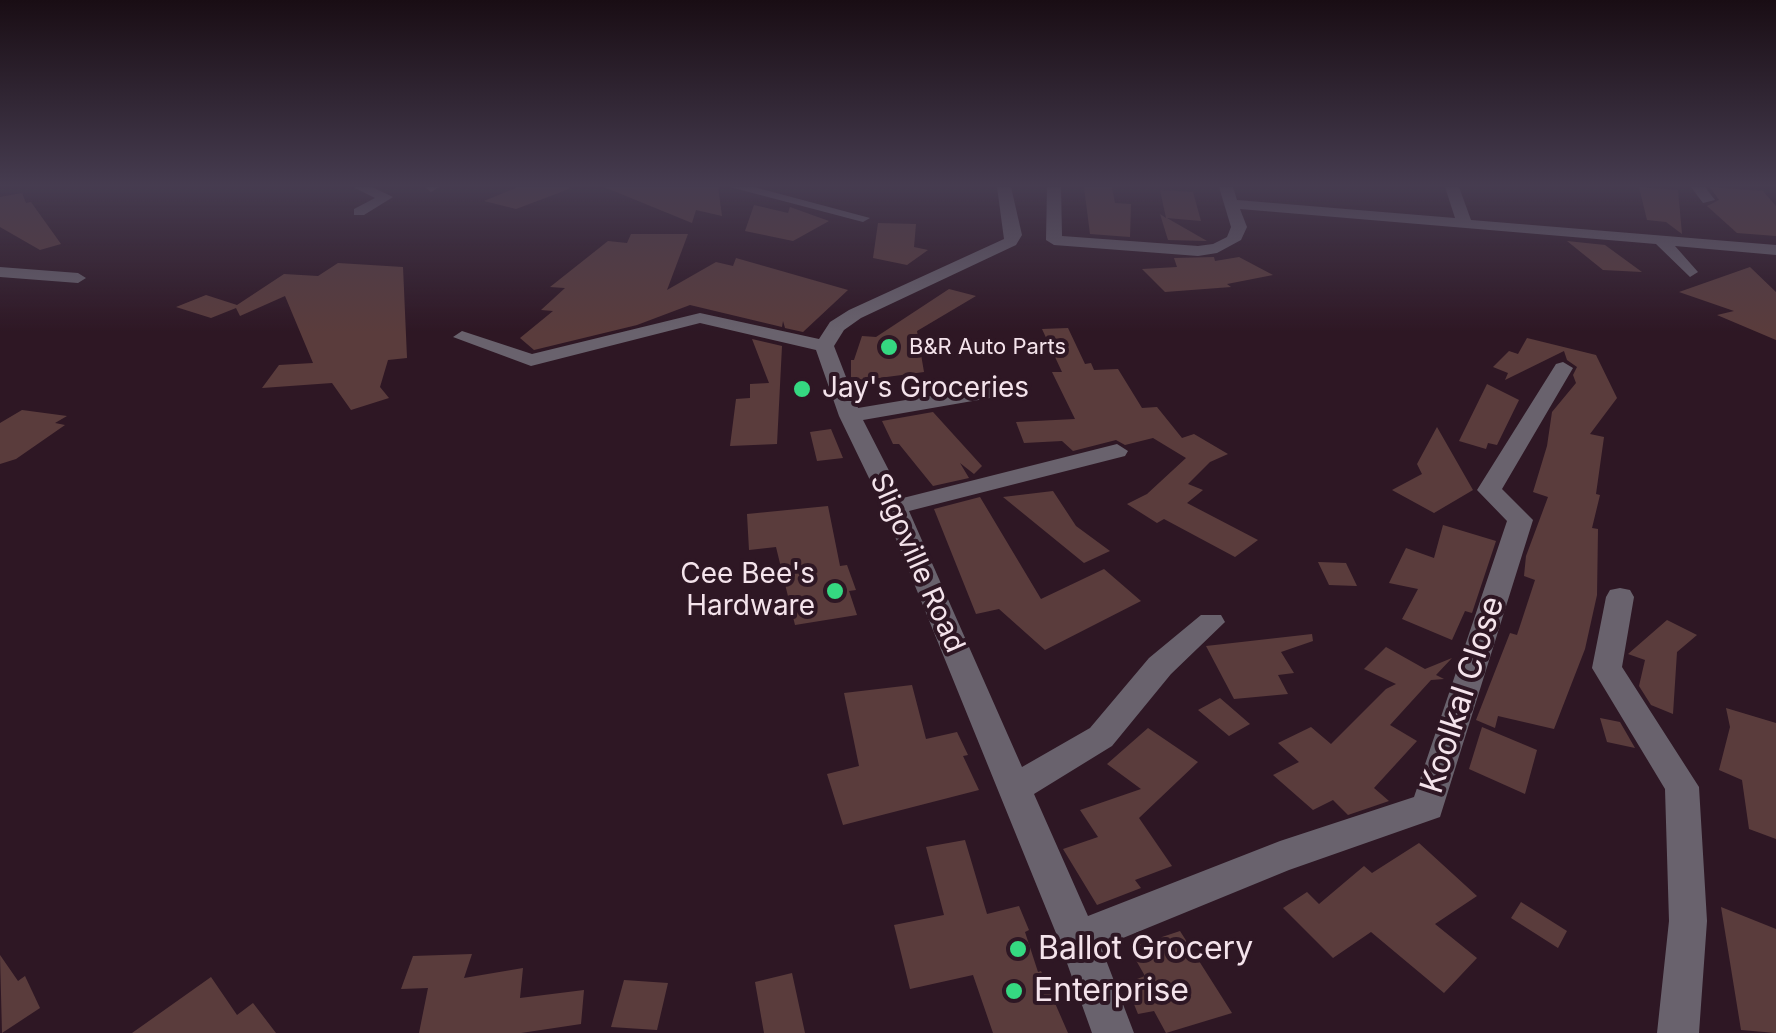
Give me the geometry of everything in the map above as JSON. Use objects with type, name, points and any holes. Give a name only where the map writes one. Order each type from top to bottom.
[{"type":"street","points":[[462,337],[531,360],[700,318],[824,346],[837,326],[855,314],[1010,242],[1014,235]]},
{"type":"street","points":[[1054,235],[1054,240],[1198,251],[1218,248],[1235,235]]},
{"type":"street","points":[[1608,235],[1776,250]]},
{"type":"street","points":[[1660,240],[1690,272]]},
{"type":"street","points":[[0,272],[78,278]]},
{"type":"street","name":"Sligoville Road","points":[[824,346],[850,416],[894,507],[1078,938],[1113,1033]]},
{"type":"street","name":"Koolkal Close","points":[[1078,938],[1280,856],[1428,807],[1520,520],[1489,490],[1564,368]]},
{"type":"street","points":[[850,416],[1012,388]]},
{"type":"street","points":[[894,507],[1117,451]]},
{"type":"street","points":[[1620,598],[1607,668],[1682,787],[1688,921],[1678,1033]]},
{"type":"street","points":[[1014,788],[1101,736],[1160,666],[1210,622]]},
{"type":"building","points":[[14,235],[55,235],[61,244],[40,250]]},
{"type":"building","points":[[630,235],[688,235],[667,290],[716,262],[733,266],[736,258],[848,290],[803,332],[785,328],[783,321],[782,327],[690,305],[637,325],[534,350],[520,338],[553,311],[541,310],[565,288],[550,287],[608,241],[627,243]]},
{"type":"building","points":[[765,235],[803,235],[793,241]]},
{"type":"building","points":[[876,235],[915,235],[914,247],[928,250],[907,265],[873,258]]},
{"type":"building","points":[[1167,235],[1197,235],[1207,241],[1168,240]]},
{"type":"building","points":[[1567,241],[1605,245],[1642,272],[1603,270]]},
{"type":"building","points":[[1214,257],[1215,261],[1239,257],[1273,275],[1227,284],[1231,287],[1165,292],[1142,269],[1177,267],[1174,258]]},
{"type":"building","points":[[338,263],[403,267],[407,358],[388,360],[380,387],[389,398],[351,410],[332,383],[262,388],[279,365],[313,363],[285,296],[240,316],[236,308],[211,318],[176,307],[206,295],[237,305],[284,274],[318,276]]},
{"type":"building","points":[[1750,267],[1776,292],[1776,340],[1717,315],[1734,311],[1679,292]]},
{"type":"building","points":[[949,289],[976,296],[917,331],[924,372],[864,380],[851,377],[851,360],[862,336],[876,337]]},
{"type":"building","points":[[1068,328],[1085,364],[1091,363],[1094,370],[1118,369],[1142,408],[1157,407],[1182,438],[1194,434],[1228,454],[1210,462],[1188,484],[1203,490],[1187,503],[1258,540],[1235,557],[1164,519],[1157,523],[1127,504],[1147,494],[1186,458],[1153,438],[1125,445],[1116,440],[1073,451],[1062,441],[1024,443],[1016,422],[1075,419],[1052,372],[1062,372],[1042,329]]},
{"type":"building","points":[[1527,338],[1596,355],[1617,398],[1590,434],[1604,437],[1596,494],[1600,495],[1592,528],[1598,529],[1597,595],[1585,649],[1554,729],[1498,716],[1495,728],[1476,720],[1510,633],[1517,635],[1535,580],[1524,576],[1526,556],[1548,497],[1533,492],[1552,412],[1576,383],[1573,375],[1577,367],[1567,360],[1564,351],[1505,380],[1508,373],[1493,367],[1509,351],[1518,354]]},
{"type":"building","points":[[752,339],[782,346],[777,444],[730,446],[736,399],[750,398],[750,384],[769,383]]},
{"type":"building","points":[[1487,384],[1519,400],[1497,445],[1488,443],[1486,449],[1459,441]]},
{"type":"building","points":[[22,410],[67,416],[55,423],[65,425],[16,459],[0,464],[0,423]]},
{"type":"building","points":[[933,412],[982,466],[974,474],[960,463],[969,478],[933,486],[899,444],[893,444],[882,421]]},
{"type":"building","points":[[1437,427],[1473,490],[1434,513],[1392,490],[1422,474],[1417,464]]},
{"type":"building","points":[[831,429],[843,458],[817,461],[810,432]]},
{"type":"building","points":[[1053,491],[1076,526],[1110,551],[1084,563],[1003,497]]},
{"type":"building","points":[[980,497],[1041,599],[1104,569],[1141,601],[1045,650],[999,609],[976,614],[934,509]]},
{"type":"building","points":[[828,506],[840,566],[847,565],[856,590],[849,591],[857,615],[795,625],[776,547],[749,550],[747,514]]},
{"type":"building","points":[[1443,525],[1496,541],[1472,613],[1465,611],[1452,640],[1402,619],[1418,589],[1389,583],[1406,548],[1434,558]]},
{"type":"building","points":[[1318,562],[1346,563],[1357,586],[1329,585]]},
{"type":"building","points":[[1667,620],[1697,635],[1677,652],[1673,714],[1651,705],[1639,686],[1645,660],[1628,654]]},
{"type":"building","points":[[1312,634],[1313,641],[1281,652],[1294,673],[1278,675],[1288,694],[1234,699],[1206,646]]},
{"type":"building","points":[[1386,647],[1425,669],[1452,658],[1436,675],[1444,679],[1431,680],[1390,725],[1417,741],[1374,788],[1389,801],[1348,815],[1333,800],[1313,810],[1273,775],[1299,762],[1278,743],[1311,727],[1331,744],[1386,689],[1396,684],[1364,669]]},
{"type":"building","points":[[912,685],[926,739],[957,732],[979,790],[843,825],[827,774],[859,766],[844,693]]},
{"type":"building","points":[[1220,698],[1250,724],[1229,736],[1198,710]]},
{"type":"building","points":[[1726,708],[1776,723],[1776,839],[1749,829],[1742,780],[1719,770],[1730,727]]},
{"type":"building","points":[[1600,718],[1620,722],[1635,748],[1607,742]]},
{"type":"building","points":[[1482,727],[1537,750],[1525,794],[1469,769]]},
{"type":"building","points":[[1148,728],[1198,762],[1139,818],[1172,866],[1135,880],[1141,888],[1097,905],[1063,849],[1098,837],[1080,810],[1141,789],[1107,764]]},
{"type":"building","points":[[965,840],[987,914],[1019,906],[1038,972],[1041,971],[1068,1033],[993,1033],[973,975],[910,989],[894,925],[944,915],[926,847]]},
{"type":"building","points":[[1419,843],[1477,896],[1435,924],[1477,958],[1444,993],[1371,932],[1333,958],[1283,908],[1307,892],[1319,904],[1364,866],[1372,873]]},
{"type":"building","points":[[1521,902],[1567,931],[1558,948],[1511,918]]},
{"type":"building","points":[[1721,907],[1776,929],[1776,1033],[1741,1030]]},
{"type":"building","points":[[1180,931],[1232,1013],[1166,1033],[1154,1011],[1138,1014],[1129,992],[1142,989],[1137,979],[1145,976],[1129,948]]},
{"type":"building","points":[[472,954],[464,978],[523,968],[520,998],[584,990],[581,1024],[521,1033],[419,1033],[428,988],[401,989],[413,956]]},
{"type":"building","points":[[0,955],[18,981],[25,976],[40,1008],[2,1033]]},
{"type":"building","points":[[792,973],[805,1033],[764,1033],[755,982]]},
{"type":"building","points":[[211,977],[237,1015],[253,1003],[276,1033],[132,1033]]},
{"type":"building","points":[[624,980],[668,983],[657,1030],[611,1027]]},
{"type":"place","name":"B&R Auto Parts","points":[[889,347]]},
{"type":"place","name":"Jay's Groceries","points":[[802,389]]},
{"type":"place","name":"Cee Bee's Hardware","points":[[835,591]]},
{"type":"place","name":"Ballot Grocery","points":[[1018,949]]},
{"type":"place","name":"Enterprise","points":[[1014,991]]}]
